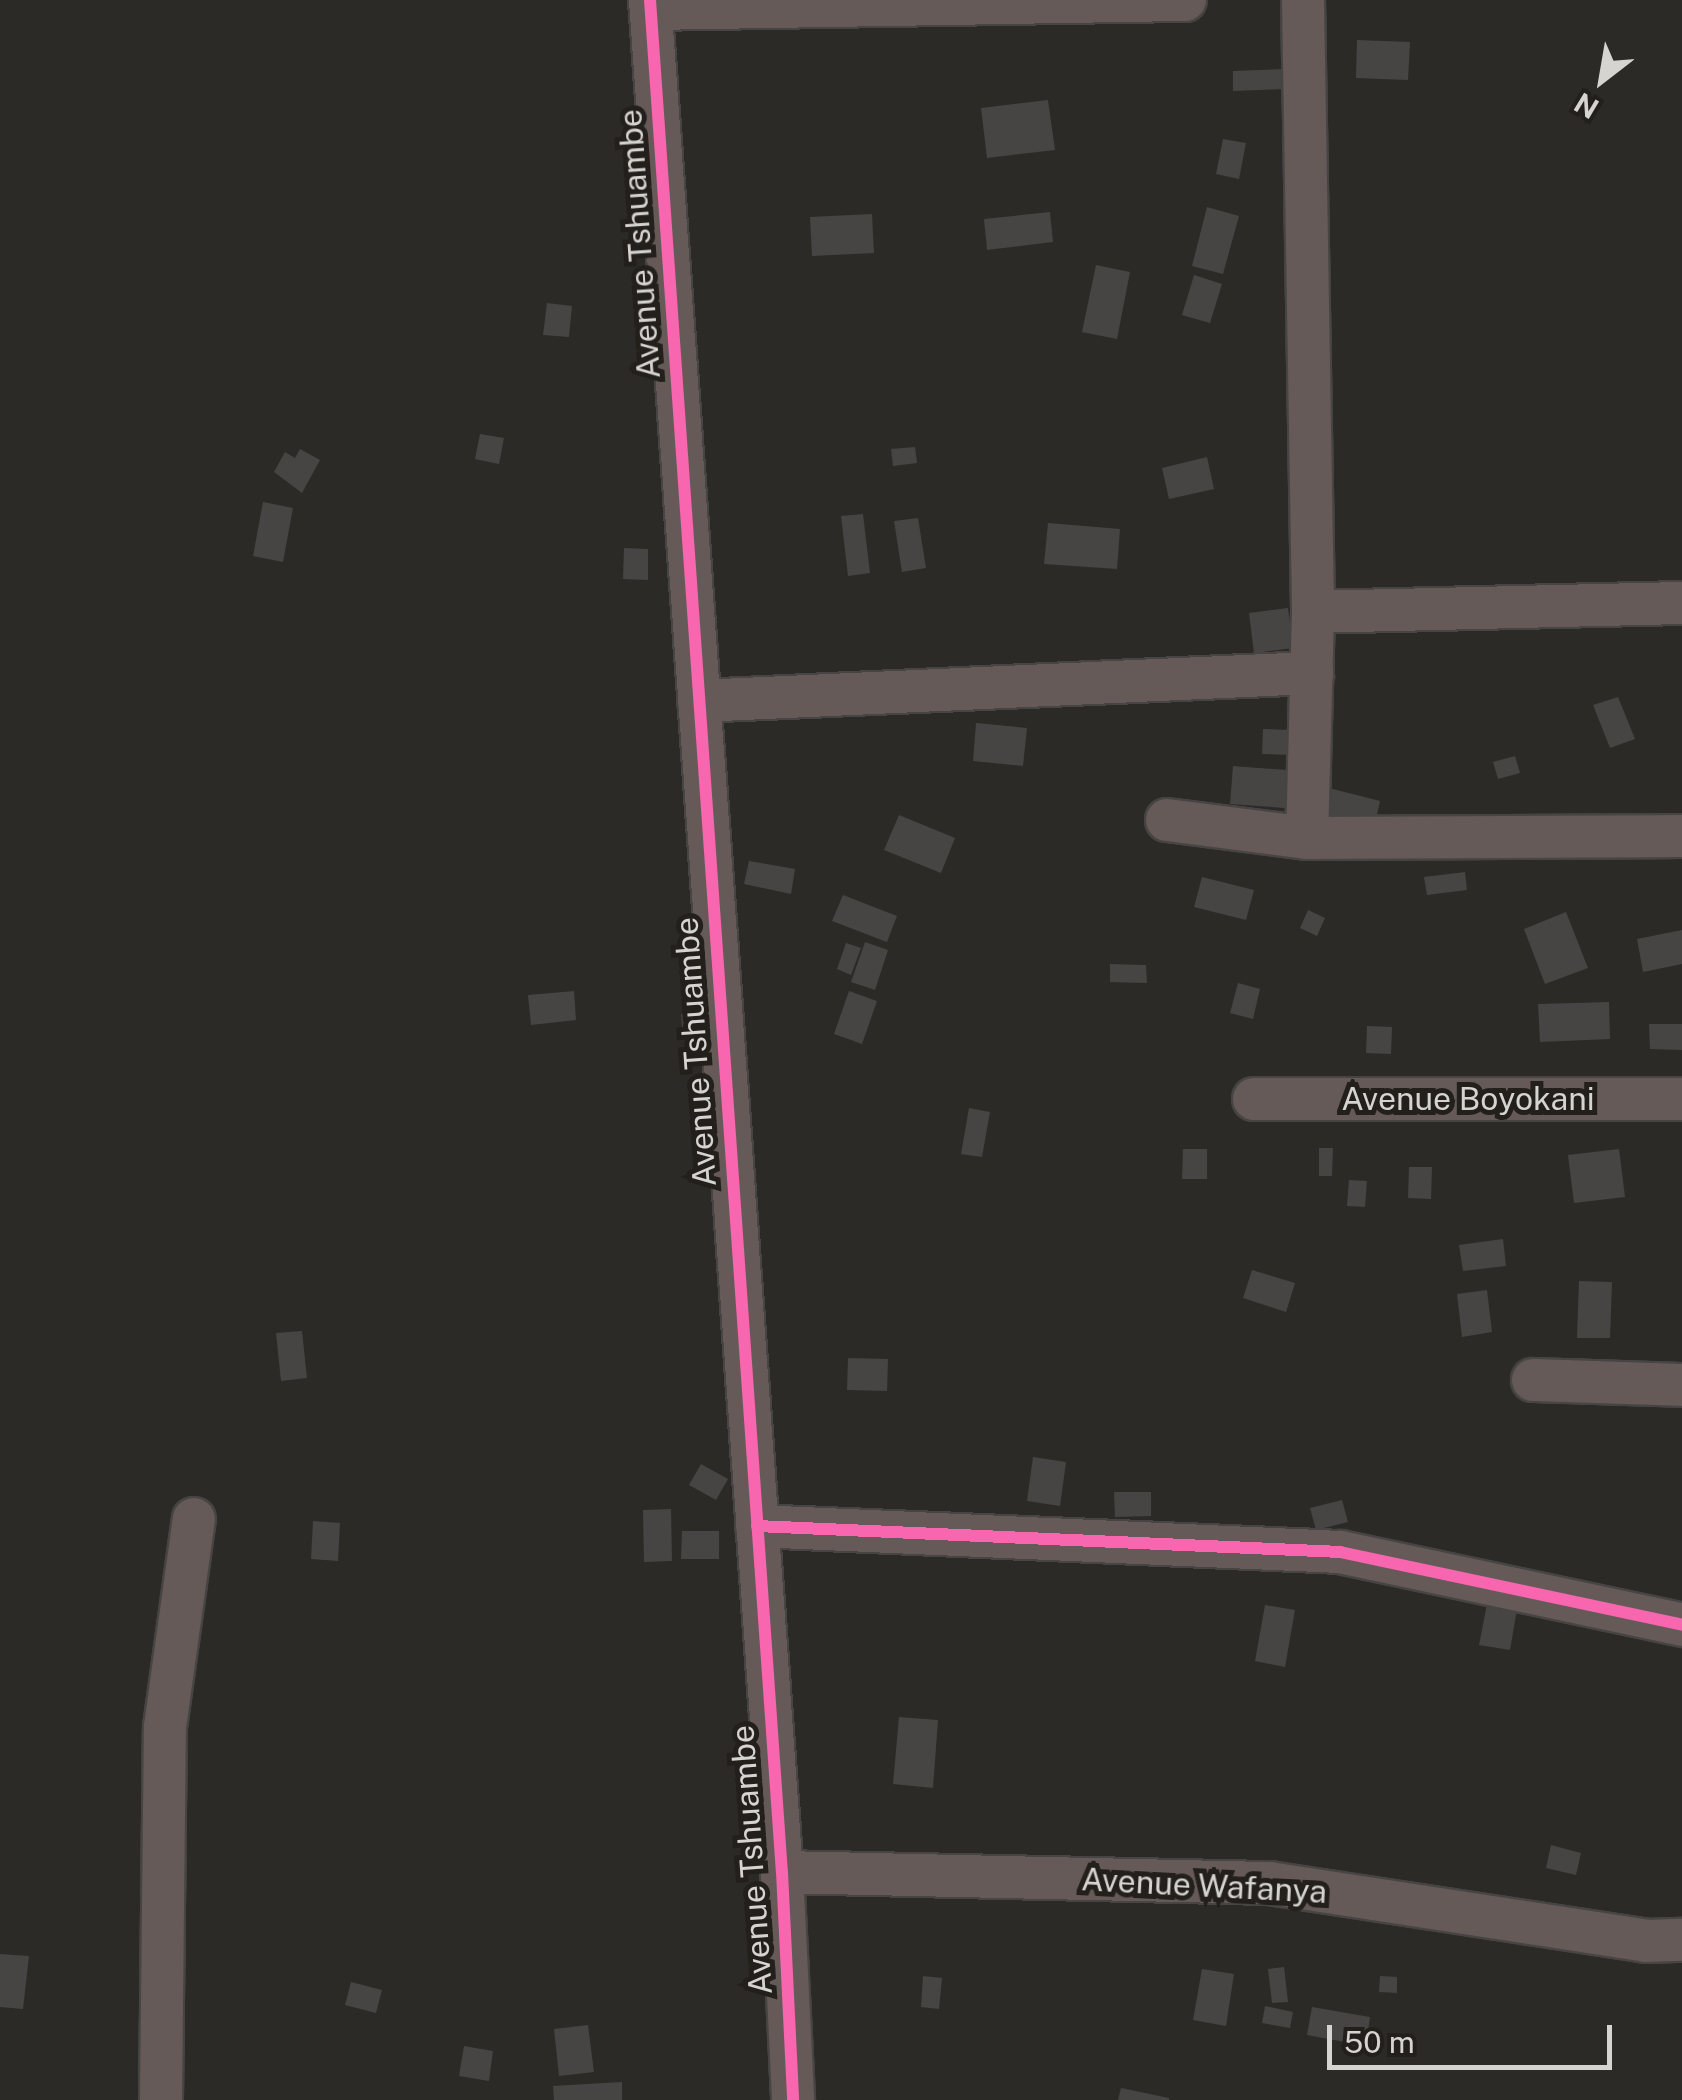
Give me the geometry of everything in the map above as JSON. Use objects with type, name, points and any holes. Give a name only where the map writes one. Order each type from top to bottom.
[{"type":"street","points":[[651,4],[1184,0]]},
{"type":"street","points":[[1303,0],[1314,612],[1307,838]]},
{"type":"street","name":"Avenue Tshuambe","points":[[651,4],[782,1872],[793,2100]]},
{"type":"street","points":[[1314,612],[1682,604]]},
{"type":"street","points":[[699,700],[1312,673]]},
{"type":"street","points":[[1167,820],[1307,838],[1682,836]]},
{"type":"street","name":"Avenue Boyokani","points":[[1254,1099],[1682,1098]]},
{"type":"street","points":[[1532,1380],[1682,1385]]},
{"type":"street","points":[[161,2100],[165,1727],[194,1518]]},
{"type":"street","points":[[757,1526],[1340,1552],[1682,1624]]},
{"type":"street","name":"Avenue Wafanya","points":[[782,1872],[1269,1883],[1646,1941],[1682,1940]]},
{"type":"building","points":[[1357,40],[1410,42],[1408,80],[1356,78]]},
{"type":"building","points":[[1284,69],[1285,89],[1233,91],[1233,71]]},
{"type":"building","points":[[1048,100],[1055,150],[987,158],[981,108]]},
{"type":"building","points":[[1223,139],[1246,143],[1239,179],[1216,174]]},
{"type":"building","points":[[1207,207],[1239,216],[1223,274],[1192,266]]},
{"type":"building","points":[[1050,212],[1053,242],[987,250],[984,219]]},
{"type":"building","points":[[872,214],[874,253],[812,256],[810,217]]},
{"type":"building","points":[[1096,265],[1130,272],[1117,339],[1082,332]]},
{"type":"building","points":[[1194,275],[1222,284],[1210,323],[1182,315]]},
{"type":"building","points":[[547,303],[572,306],[569,337],[543,335]]},
{"type":"building","points":[[480,434],[504,438],[499,464],[475,459]]},
{"type":"building","points":[[915,447],[917,463],[893,466],[891,449]]},
{"type":"building","points":[[300,449],[320,460],[302,493],[274,472],[285,452],[295,458]]},
{"type":"building","points":[[1207,457],[1214,489],[1169,499],[1162,468]]},
{"type":"building","points":[[263,502],[293,508],[283,562],[253,556]]},
{"type":"building","points":[[863,514],[870,573],[848,576],[841,516]]},
{"type":"building","points":[[918,518],[926,568],[902,572],[894,521]]},
{"type":"building","points":[[1048,523],[1120,529],[1117,569],[1044,564]]},
{"type":"building","points":[[624,548],[648,549],[648,580],[623,579]]},
{"type":"building","points":[[1288,608],[1293,648],[1254,653],[1249,613]]},
{"type":"building","points":[[1618,697],[1635,739],[1610,748],[1593,705]]},
{"type":"building","points":[[976,723],[1027,728],[1023,766],[973,761]]},
{"type":"building","points":[[1263,729],[1292,730],[1291,755],[1262,754]]},
{"type":"building","points":[[1515,756],[1520,773],[1498,779],[1493,762]]},
{"type":"building","points":[[1233,766],[1300,771],[1298,809],[1230,804]]},
{"type":"building","points":[[1329,788],[1380,801],[1374,828],[1322,815]]},
{"type":"building","points":[[899,815],[955,838],[941,873],[884,850]]},
{"type":"building","points":[[749,861],[795,869],[791,894],[744,884]]},
{"type":"building","points":[[1465,872],[1467,890],[1427,895],[1424,877]]},
{"type":"building","points":[[1202,877],[1254,890],[1246,920],[1194,907]]},
{"type":"building","points":[[843,895],[897,916],[887,942],[832,921]]},
{"type":"building","points":[[1308,910],[1325,918],[1317,936],[1300,928]]},
{"type":"building","points":[[1566,912],[1588,968],[1545,984],[1524,929]]},
{"type":"building","points":[[1682,930],[1682,964],[1643,972],[1637,939]]},
{"type":"building","points":[[865,942],[888,950],[875,990],[851,982]]},
{"type":"building","points":[[846,943],[861,948],[851,975],[837,969]]},
{"type":"building","points":[[1110,964],[1146,965],[1147,983],[1110,982]]},
{"type":"building","points":[[1238,983],[1260,989],[1253,1019],[1230,1013]]},
{"type":"building","points":[[574,991],[576,1020],[531,1025],[528,995]]},
{"type":"building","points":[[849,991],[877,1001],[862,1044],[834,1034]]},
{"type":"building","points":[[1609,1002],[1610,1039],[1540,1042],[1538,1004]]},
{"type":"building","points":[[681,1014],[697,1014],[698,1026],[682,1027]]},
{"type":"building","points":[[1649,1024],[1682,1024],[1682,1050],[1650,1049]]},
{"type":"building","points":[[1367,1026],[1392,1027],[1391,1054],[1366,1053]]},
{"type":"building","points":[[969,1108],[990,1112],[982,1157],[961,1154]]},
{"type":"building","points":[[1319,1148],[1333,1148],[1332,1176],[1319,1176]]},
{"type":"building","points":[[1183,1149],[1207,1149],[1207,1179],[1182,1179]]},
{"type":"building","points":[[1619,1149],[1625,1197],[1574,1203],[1568,1155]]},
{"type":"building","points":[[1409,1167],[1432,1167],[1431,1199],[1408,1198]]},
{"type":"building","points":[[1349,1180],[1367,1181],[1365,1207],[1347,1206]]},
{"type":"building","points":[[1503,1239],[1506,1266],[1463,1271],[1459,1245]]},
{"type":"building","points":[[1252,1270],[1295,1283],[1286,1312],[1243,1298]]},
{"type":"building","points":[[1579,1281],[1612,1282],[1610,1338],[1577,1338]]},
{"type":"building","points":[[1487,1290],[1492,1332],[1462,1337],[1457,1294]]},
{"type":"building","points":[[302,1331],[307,1378],[281,1381],[276,1333]]},
{"type":"building","points":[[848,1358],[888,1359],[887,1391],[847,1390]]},
{"type":"building","points":[[1033,1457],[1066,1462],[1060,1506],[1027,1501]]},
{"type":"building","points":[[701,1464],[728,1479],[716,1500],[689,1485]]},
{"type":"building","points":[[1114,1492],[1151,1492],[1151,1516],[1115,1517]]},
{"type":"building","points":[[1342,1500],[1348,1522],[1316,1530],[1310,1508]]},
{"type":"building","points":[[671,1509],[672,1561],[644,1562],[643,1510]]},
{"type":"building","points":[[313,1521],[340,1523],[338,1561],[311,1559]]},
{"type":"building","points":[[682,1531],[719,1531],[719,1559],[681,1559]]},
{"type":"building","points":[[1487,1604],[1517,1609],[1510,1650],[1479,1645]]},
{"type":"building","points":[[1265,1605],[1295,1610],[1285,1667],[1255,1661]]},
{"type":"building","points":[[899,1717],[938,1720],[933,1788],[893,1784]]},
{"type":"building","points":[[1551,1845],[1581,1853],[1576,1875],[1546,1868]]},
{"type":"building","points":[[0,1954],[29,1956],[23,2009],[0,2007]]},
{"type":"building","points":[[1284,1967],[1288,2002],[1272,2003],[1268,1969]]},
{"type":"building","points":[[1202,1969],[1234,1974],[1226,2026],[1193,2020]]},
{"type":"building","points":[[923,1976],[942,1978],[939,2009],[921,2007]]},
{"type":"building","points":[[1380,1976],[1397,1977],[1397,1993],[1379,1992]]},
{"type":"building","points":[[351,1982],[382,1990],[376,2013],[345,2005]]},
{"type":"building","points":[[1265,2006],[1293,2012],[1290,2028],[1262,2023]]},
{"type":"building","points":[[1312,2007],[1370,2017],[1366,2046],[1307,2035]]},
{"type":"building","points":[[588,2025],[594,2072],[559,2076],[554,2029]]},
{"type":"building","points":[[464,2046],[493,2051],[489,2081],[459,2076]]},
{"type":"building","points":[[622,2082],[622,2100],[554,2100],[553,2086]]},
{"type":"building","points":[[1121,2088],[1169,2098],[1169,2100],[1118,2100]]},
{"type":"cycle path","points":[[650,0],[782,1872],[793,2100]]},
{"type":"cycle path","points":[[757,1526],[1340,1552],[1682,1625]]}]
